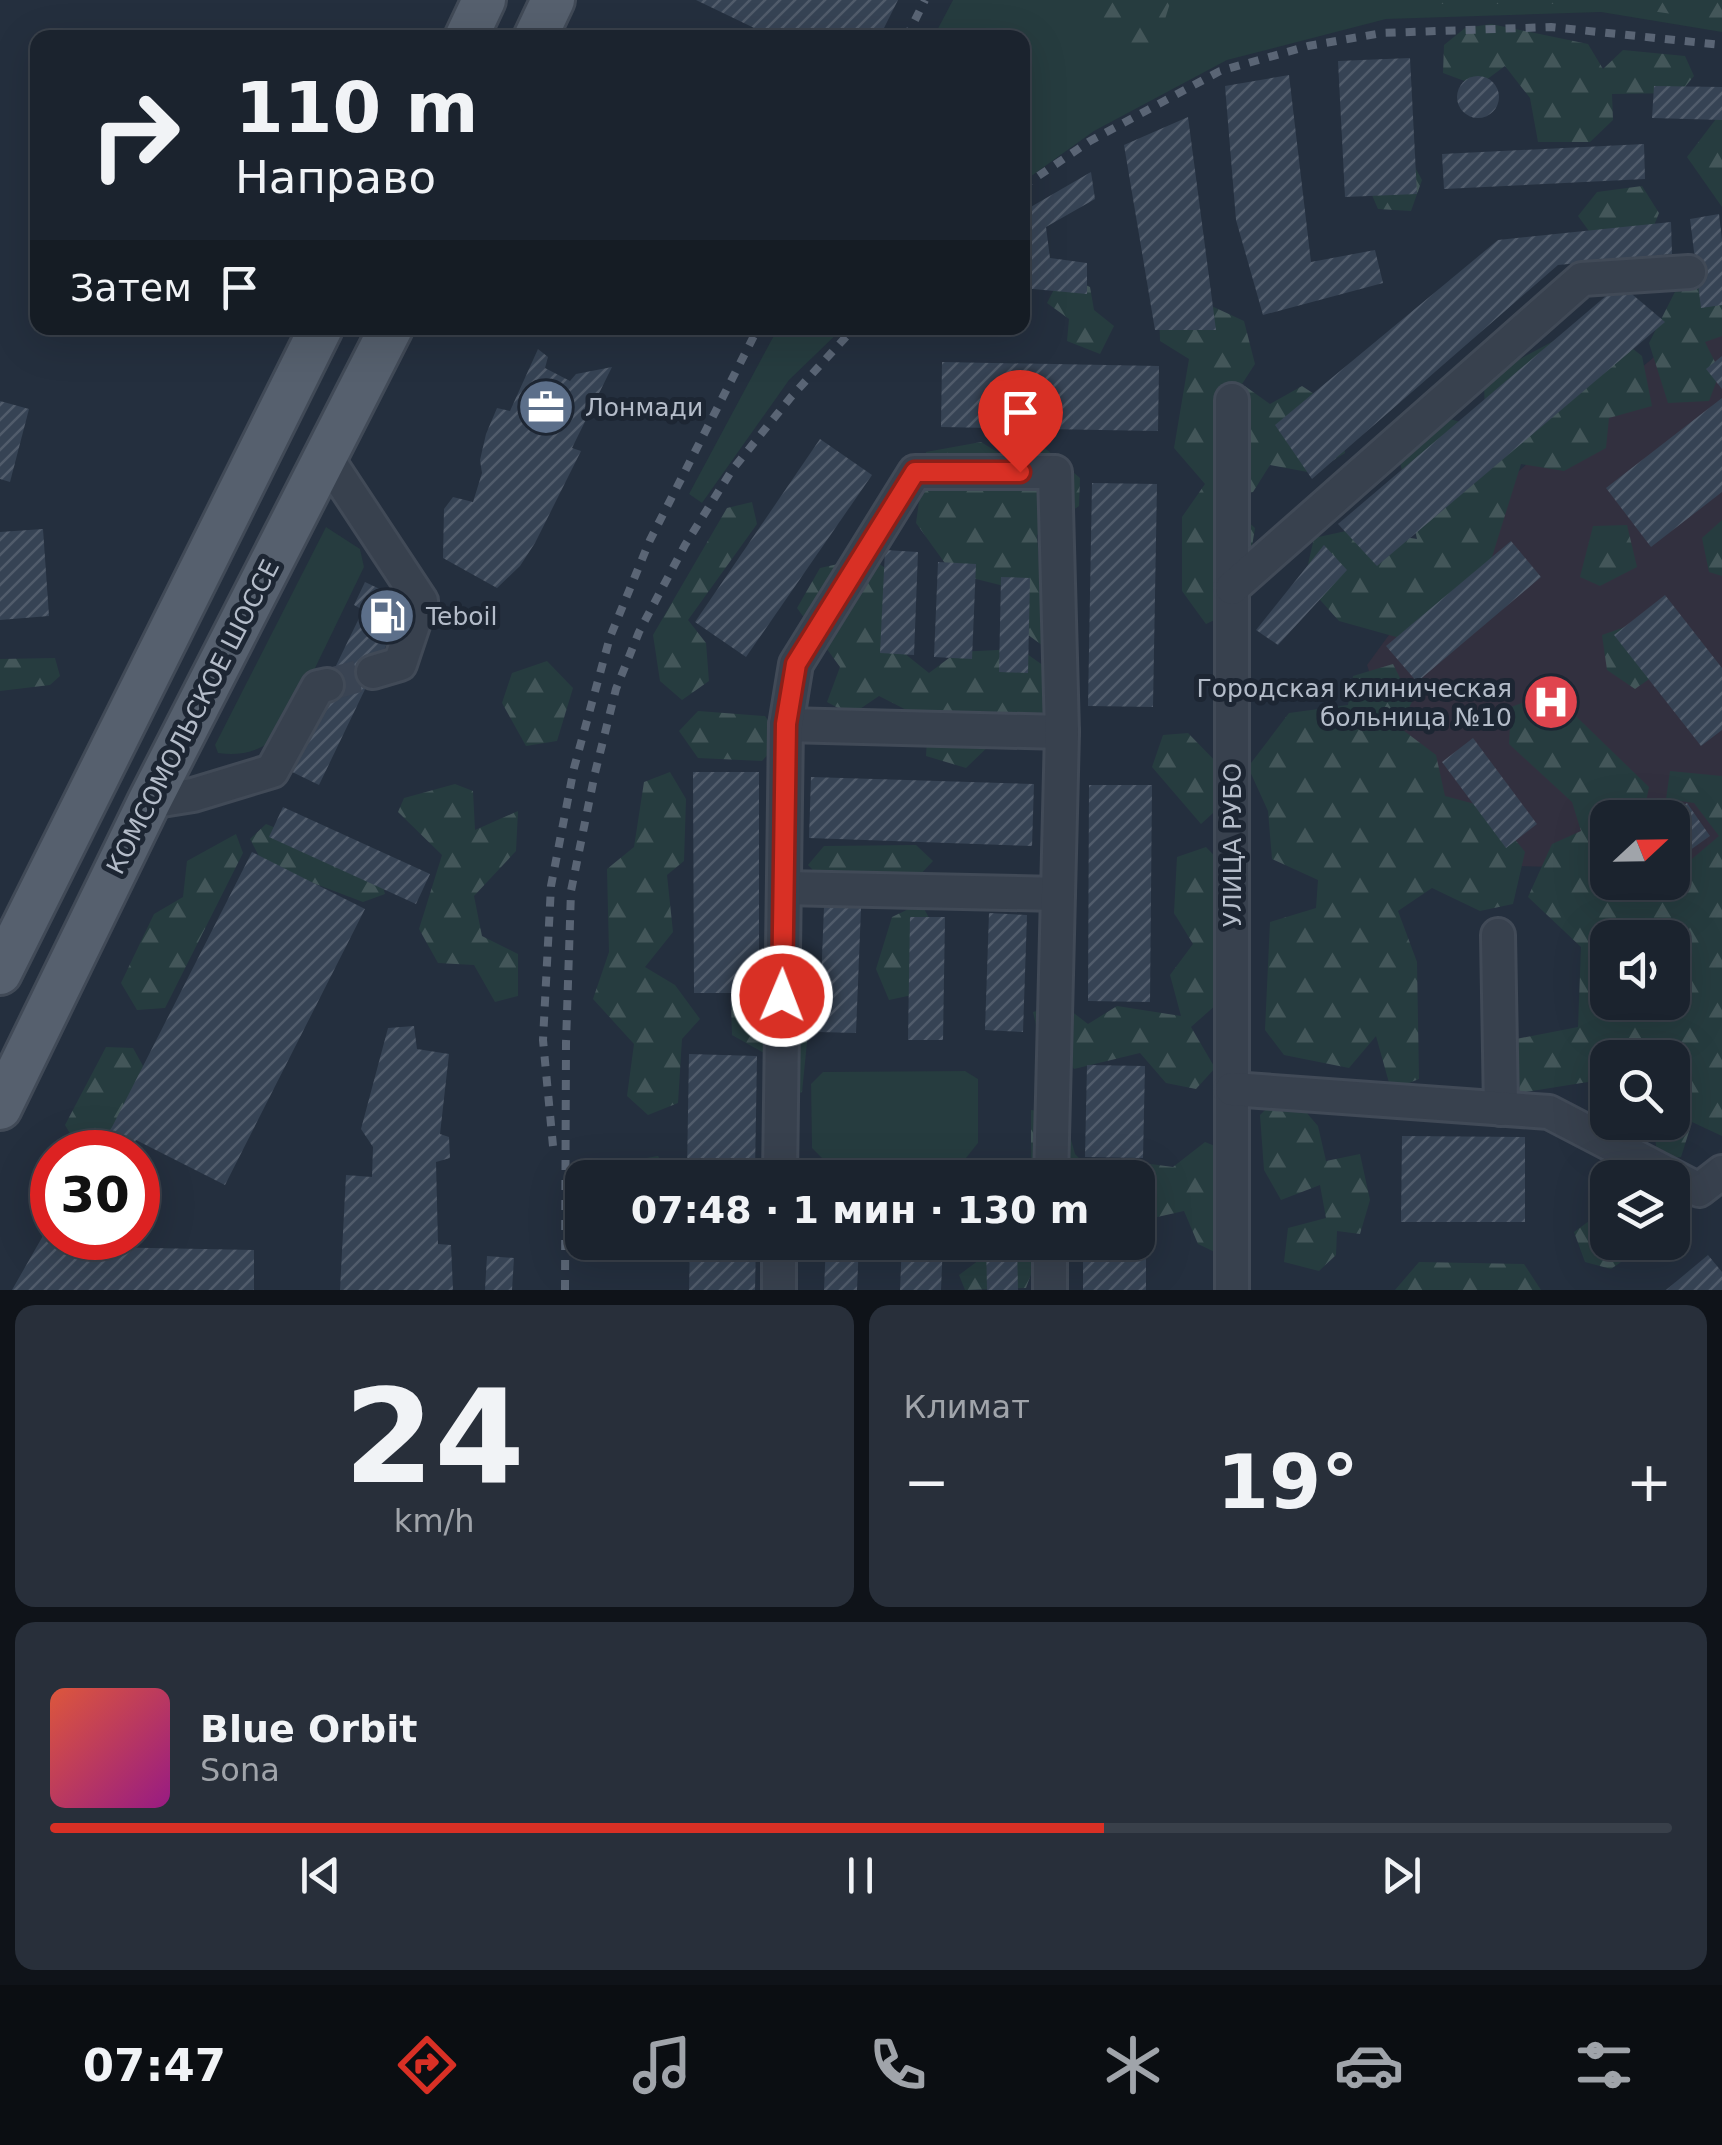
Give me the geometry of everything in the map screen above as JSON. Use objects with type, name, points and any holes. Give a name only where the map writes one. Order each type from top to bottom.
[{"type":"main road","points":[[470,30],[484,0]]},
{"type":"main road","points":[[539,30],[553,0]]},
{"type":"main road","points":[[0,973],[318,335]]},
{"type":"main road","name":"КОМСОМОЛЬСКОЕ ШОССЕ","points":[[0,1108],[149,802],[387,335]]},
{"type":"street","points":[[1232,588],[1582,279],[1689,272]]},
{"type":"street","name":"УЛИЦА РУБО","points":[[1232,400],[1232,1290]]},
{"type":"street","points":[[326,457],[422,601],[400,664],[373,672]]},
{"type":"street","points":[[780,1160],[786,724],[796,664],[915,472],[1056,472],[1062,732],[1051,1160]]},
{"type":"street","points":[[149,802],[193,795],[272,770],[318,688],[327,685]]},
{"type":"street","points":[[786,724],[1062,732]]},
{"type":"street","points":[[784,888],[1058,894]]},
{"type":"street","points":[[1498,936],[1501,1109]]},
{"type":"street","points":[[1232,1089],[1549,1112],[1710,1181]]},
{"type":"street","points":[[779,1260],[779,1290]]},
{"type":"street","points":[[1050,1260],[1050,1290]]},
{"type":"shaded area","name":"Городская клиническая больница №10","points":[[1722,321],[1722,1032],[1690,972],[1690,920],[1636,920],[1621,900],[1690,900],[1690,800],[1590,800],[1590,868],[1434,864],[1367,665],[1418,595],[1406,566],[1685,331]]},
{"type":"green space","points":[[953,0],[1722,0],[1722,32],[1601,12],[1386,19],[1227,60],[1094,131],[1030,177],[1030,30],[937,30]]},
{"type":"green space","points":[[1099,0],[1171,0],[1160,35],[1138,57],[1105,32]]},
{"type":"green space","points":[[1407,0],[1598,0],[1586,4],[1407,4]]},
{"type":"green space","points":[[1634,0],[1722,0],[1722,21],[1644,10]]},
{"type":"green space","points":[[1491,24],[1588,44],[1603,69],[1623,50],[1685,56],[1694,76],[1680,93],[1612,94],[1613,120],[1590,142],[1538,142],[1530,98],[1505,66],[1478,86],[1443,73],[1444,45],[1465,28]]},
{"type":"green space","points":[[1722,115],[1722,207],[1687,157]]},
{"type":"green space","points":[[1406,151],[1422,180],[1411,211],[1378,209],[1362,172]]},
{"type":"green space","points":[[1642,186],[1659,213],[1649,238],[1594,238],[1578,216],[1597,192]]},
{"type":"green space","points":[[1722,266],[1722,336],[1705,342],[1720,372],[1709,401],[1668,403],[1649,343],[1681,280]]},
{"type":"green space","points":[[1062,274],[1090,287],[1094,310],[1114,326],[1100,354],[1067,341],[1069,319],[1047,303]]},
{"type":"green space","points":[[1192,297],[1244,321],[1255,364],[1242,384],[1270,404],[1302,386],[1340,411],[1345,453],[1313,473],[1270,465],[1253,492],[1224,500],[1255,528],[1242,607],[1206,624],[1182,591],[1182,517],[1205,484],[1174,448],[1189,359],[1160,341],[1159,309]]},
{"type":"green space","points":[[1595,319],[1642,356],[1652,406],[1609,418],[1606,448],[1564,471],[1521,464],[1487,573],[1407,640],[1339,621],[1304,582],[1314,538],[1355,529],[1417,539],[1400,462],[1450,419],[1485,429],[1484,378]]},
{"type":"green space","points":[[774,335],[836,335],[789,380],[702,503],[689,494]]},
{"type":"green space","points":[[981,442],[1010,460],[1040,444],[1080,478],[1079,506],[1037,535],[1039,562],[1075,575],[1076,618],[1043,646],[1007,619],[1004,586],[952,573],[916,523],[926,452]]},
{"type":"green space","points":[[752,502],[757,524],[688,620],[706,643],[709,681],[682,700],[660,681],[653,635],[727,508]]},
{"type":"green space","points":[[1722,520],[1722,576],[1709,572],[1702,538]]},
{"type":"green space","points":[[1627,525],[1637,567],[1600,586],[1580,577],[1593,526]]},
{"type":"green space","points":[[326,527],[360,549],[364,567],[286,728],[256,749],[238,754],[218,753],[215,745]]},
{"type":"green space","points":[[870,557],[903,581],[899,649],[929,673],[957,652],[1020,649],[1054,673],[1044,692],[1050,716],[996,739],[966,768],[926,756],[928,721],[879,696],[851,715],[827,702],[840,667],[797,608],[820,568]]},
{"type":"green space","points":[[1639,622],[1662,670],[1635,689],[1607,670],[1602,635]]},
{"type":"green space","points":[[55,658],[60,676],[50,685],[0,691],[0,659]]},
{"type":"green space","points":[[547,661],[573,688],[557,741],[526,746],[502,703],[512,673]]},
{"type":"green space","points":[[1393,664],[1412,702],[1399,727],[1436,755],[1445,796],[1490,808],[1525,852],[1513,904],[1480,911],[1432,888],[1398,911],[1417,962],[1419,1079],[1391,1090],[1376,1036],[1349,1068],[1284,1055],[1265,1030],[1270,922],[1316,908],[1318,880],[1272,859],[1268,811],[1248,767],[1289,713],[1348,705],[1353,676]]},
{"type":"green space","points":[[1551,692],[1649,787],[1646,800],[1590,800],[1590,900],[1690,900],[1690,861],[1719,836],[1690,800],[1666,799],[1670,771],[1722,776],[1722,1136],[1692,1122],[1690,1128],[1690,1040],[1590,1040],[1590,1082],[1507,1095],[1482,1066],[1516,1039],[1578,1027],[1581,947],[1528,897],[1552,844],[1581,831],[1572,802],[1509,744],[1511,707]]},
{"type":"green space","points":[[698,711],[765,716],[781,740],[762,761],[698,758],[679,731]]},
{"type":"green space","points":[[1188,733],[1223,769],[1224,803],[1201,824],[1152,767],[1163,735]]},
{"type":"green space","points":[[670,772],[686,799],[684,861],[667,875],[673,932],[645,967],[675,985],[700,1019],[682,1039],[678,1103],[648,1115],[627,1096],[634,1044],[593,999],[609,952],[607,869],[634,847],[644,782]]},
{"type":"green space","points":[[455,784],[473,791],[475,830],[518,811],[516,851],[474,896],[482,936],[518,954],[518,996],[495,1002],[474,965],[438,963],[419,929],[442,855],[398,812],[404,798]]},
{"type":"green space","points":[[266,824],[378,869],[385,894],[363,902],[263,864],[250,839]]},
{"type":"green space","points":[[236,834],[243,853],[165,1008],[137,1010],[121,983],[154,914],[183,897],[187,861]]},
{"type":"green space","points":[[916,845],[933,861],[915,880],[823,880],[808,865],[824,846]]},
{"type":"green space","points":[[1206,847],[1226,868],[1230,909],[1215,930],[1226,959],[1226,996],[1191,1027],[1215,1068],[1196,1089],[1166,1083],[1140,1053],[1074,1069],[1063,1052],[1043,1055],[1033,1012],[1062,1004],[1088,1024],[1117,1006],[1181,1016],[1170,975],[1193,944],[1174,913],[1177,857]]},
{"type":"green space","points":[[921,903],[938,935],[917,994],[889,1000],[876,969],[892,917]]},
{"type":"green space","points":[[769,977],[790,1013],[808,1032],[802,1092],[777,1104],[763,1092],[764,1053],[732,1035],[731,1004]]},
{"type":"green space","points":[[106,1047],[133,1048],[147,1073],[127,1123],[130,1130],[68,1130],[65,1125]]},
{"type":"green space","points":[[965,1071],[978,1079],[978,1143],[966,1158],[823,1159],[812,1148],[811,1084],[823,1072]]},
{"type":"green space","points":[[1286,1089],[1318,1126],[1326,1161],[1360,1154],[1370,1200],[1360,1234],[1337,1231],[1336,1255],[1319,1271],[1284,1262],[1288,1228],[1326,1218],[1320,1185],[1281,1200],[1264,1170],[1260,1115]]},
{"type":"green space","points":[[1031,1110],[1064,1115],[1075,1154],[1081,1160],[1031,1160]]},
{"type":"green space","points":[[1655,1140],[1686,1140],[1681,1157],[1658,1160]]},
{"type":"green space","points":[[1205,1142],[1230,1152],[1223,1256],[1198,1244],[1184,1211],[1155,1218],[1155,1165],[1173,1167]]},
{"type":"green space","points":[[1590,1220],[1590,1260],[1624,1260],[1611,1269],[1585,1262],[1574,1232]]},
{"type":"green space","points":[[979,1260],[1036,1260],[1026,1288],[965,1290],[959,1275]]},
{"type":"green space","points":[[1419,1262],[1524,1264],[1541,1290],[1395,1290]]},
{"type":"building","points":[[696,0],[898,0],[883,30],[758,30]]},
{"type":"building","points":[[1410,58],[1417,194],[1345,197],[1338,61]]},
{"type":"building","points":[[1289,75],[1311,262],[1375,250],[1383,283],[1263,315],[1236,220],[1225,86]]},
{"type":"building","points":[[1478,76],[1493,82],[1499,97],[1493,112],[1478,118],[1463,112],[1457,97],[1463,82]]},
{"type":"building","points":[[1654,86],[1722,87],[1722,120],[1652,118]]},
{"type":"building","points":[[1188,117],[1216,330],[1155,330],[1124,145]]},
{"type":"building","points":[[1644,144],[1645,179],[1444,189],[1442,154]]},
{"type":"building","points":[[1091,172],[1095,199],[1046,227],[1050,258],[1087,263],[1087,294],[1030,289],[1030,207]]},
{"type":"building","points":[[1719,214],[1722,305],[1701,308],[1690,219]]},
{"type":"building","points":[[1671,222],[1672,254],[1558,265],[1312,479],[1275,425],[1498,240]]},
{"type":"building","points":[[1620,284],[1665,322],[1377,566],[1338,524]]},
{"type":"building","points":[[538,349],[548,357],[545,368],[570,381],[576,374],[612,367],[572,448],[581,451],[535,543],[520,566],[497,588],[443,558],[444,509],[453,497],[473,502],[482,473],[480,460],[486,434],[497,408],[510,411]]},
{"type":"building","points":[[1722,356],[1722,389],[1706,369]]},
{"type":"building","points":[[942,362],[1159,366],[1158,431],[941,427]]},
{"type":"building","points":[[1722,398],[1722,492],[1651,547],[1606,488]]},
{"type":"building","points":[[0,401],[29,409],[10,482],[0,479]]},
{"type":"building","points":[[820,439],[872,475],[746,657],[695,622]]},
{"type":"building","points":[[1092,483],[1157,484],[1153,707],[1088,706]]},
{"type":"building","points":[[43,529],[49,616],[0,620],[0,532]]},
{"type":"building","points":[[1511,541],[1541,577],[1417,682],[1386,646]]},
{"type":"building","points":[[1324,545],[1347,570],[1278,645],[1256,630]]},
{"type":"building","points":[[885,550],[918,552],[914,655],[880,653]]},
{"type":"building","points":[[938,562],[976,564],[972,659],[934,657]]},
{"type":"building","points":[[1001,577],[1030,578],[1028,673],[999,672]]},
{"type":"building","points":[[365,582],[407,602],[319,785],[286,769],[363,610],[354,605]]},
{"type":"building","points":[[1665,595],[1722,668],[1722,730],[1701,746],[1614,635]]},
{"type":"building","points":[[1473,738],[1537,824],[1506,848],[1442,762]]},
{"type":"building","points":[[693,772],[759,772],[759,993],[694,993]]},
{"type":"building","points":[[811,777],[1034,784],[1032,846],[809,838]]},
{"type":"building","points":[[1089,785],[1152,785],[1150,1002],[1088,1001]]},
{"type":"building","points":[[283,807],[430,874],[416,904],[269,837]]},
{"type":"building","points":[[1690,807],[1710,836],[1690,850]]},
{"type":"building","points":[[252,852],[365,909],[225,1185],[160,1152],[160,1130],[110,1130]]},
{"type":"building","points":[[824,907],[861,908],[856,1033],[819,1032]]},
{"type":"building","points":[[989,913],[1027,915],[1023,1032],[985,1030]]},
{"type":"building","points":[[910,917],[945,917],[943,1040],[908,1040]]},
{"type":"building","points":[[414,1026],[417,1049],[449,1054],[440,1134],[449,1137],[450,1158],[436,1162],[438,1244],[451,1245],[453,1290],[340,1290],[346,1175],[372,1177],[373,1147],[361,1129],[388,1028]]},
{"type":"building","points":[[689,1054],[757,1056],[755,1160],[687,1160]]},
{"type":"building","points":[[1087,1065],[1145,1066],[1143,1158],[1085,1157]]},
{"type":"building","points":[[1402,1136],[1525,1137],[1525,1222],[1401,1222]]},
{"type":"building","points":[[160,1248],[254,1250],[254,1290],[12,1290],[30,1258],[160,1260]]},
{"type":"building","points":[[1708,1255],[1722,1272],[1722,1290],[1666,1290]]},
{"type":"building","points":[[487,1256],[514,1258],[512,1290],[485,1290]]},
{"type":"building","points":[[690,1260],[756,1260],[755,1290],[689,1290]]},
{"type":"building","points":[[825,1260],[858,1260],[857,1290],[824,1290]]},
{"type":"building","points":[[901,1260],[942,1260],[941,1290],[900,1290]]},
{"type":"building","points":[[986,1260],[1017,1260],[1018,1290],[987,1290]]},
{"type":"building","points":[[1083,1260],[1146,1260],[1146,1290],[1083,1290]]},
{"type":"tunnel","points":[[327,685],[373,672]]},
{"type":"railway","points":[[910,30],[925,0]]},
{"type":"railway","points":[[1030,182],[1090,141],[1220,71],[1308,46],[1382,33],[1551,27],[1722,45]]},
{"type":"railway","points":[[553,1146],[543,1040],[551,886],[574,768],[610,637],[650,540],[754,335]]},
{"type":"railway","points":[[565,1290],[571,891],[616,689],[639,632],[685,545],[732,470],[848,335]]},
{"type":"place","name":"Лонмади","points":[[546,407]]},
{"type":"place","name":"Teboil","points":[[387,616]]},
{"type":"place","name":"Городская клиническая больница №10","points":[[1551,702]]},
{"type":"route","points":[[782,996],[786,724],[796,664],[915,472],[1020,472]]}]
